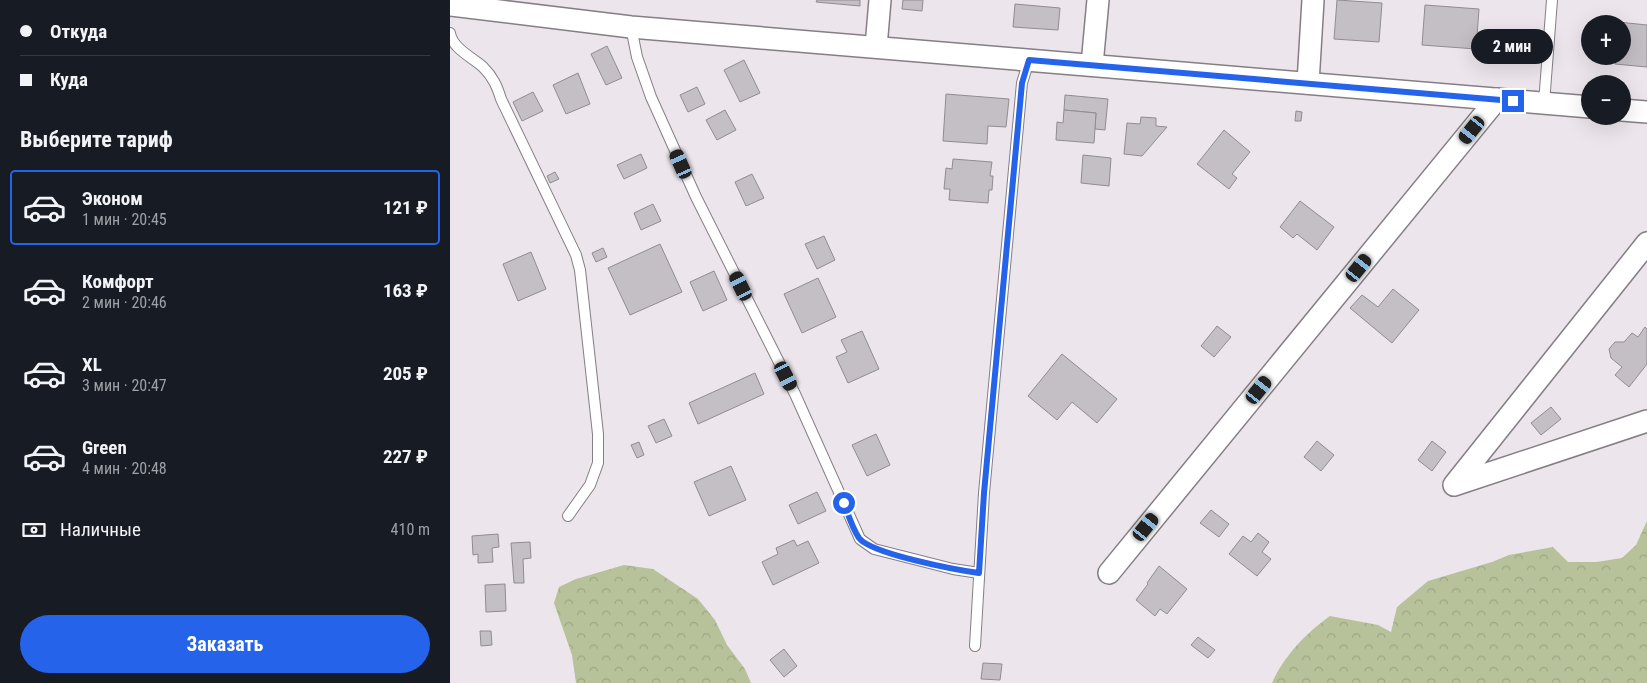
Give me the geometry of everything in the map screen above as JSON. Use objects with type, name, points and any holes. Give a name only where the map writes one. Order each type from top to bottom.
[{"type":"street","points":[[451,0],[451,5],[631,27],[1581,106]]},
{"type":"street","points":[[876,47],[880,0]]},
{"type":"street","points":[[1092,65],[1098,0]]},
{"type":"street","points":[[1308,83],[1313,0]]},
{"type":"street","points":[[1109,573],[1497,99]]},
{"type":"street","points":[[1631,111],[1647,112]]},
{"type":"street","points":[[1647,243],[1454,485],[1647,422]]},
{"type":"lane","points":[[1544,103],[1552,0]]},
{"type":"lane","points":[[450,17],[451,5]]},
{"type":"lane","points":[[631,27],[637,57],[650,97],[696,197],[795,394],[860,539],[874,549],[953,569],[979,573]]},
{"type":"lane","points":[[450,33],[451,38],[458,46],[484,68],[495,81],[501,99],[576,255],[580,270],[598,434],[598,463],[590,485],[568,516]]},
{"type":"lane","points":[[975,646],[984,493],[1022,83],[1029,60]]},
{"type":"green space","points":[[1647,521],[1647,683],[1272,683],[1289,654],[1312,630],[1330,616],[1378,625],[1391,632],[1397,607],[1428,581],[1509,555],[1553,547],[1568,562],[1597,562],[1622,558],[1636,545]]},
{"type":"green space","points":[[624,565],[653,569],[698,599],[715,620],[727,645],[745,669],[751,683],[576,683],[572,655],[554,603],[559,587],[576,579]]},
{"type":"building","points":[[817,0],[860,0],[860,6],[816,2]]},
{"type":"building","points":[[903,0],[923,0],[922,11],[902,9]]},
{"type":"building","points":[[1337,0],[1382,3],[1379,42],[1334,39]]},
{"type":"building","points":[[1015,4],[1060,8],[1058,30],[1013,27]]},
{"type":"building","points":[[1425,5],[1479,9],[1476,49],[1422,45]]},
{"type":"building","points":[[1631,23],[1647,25],[1647,67],[1626,65],[1631,65]]},
{"type":"building","points":[[607,46],[622,78],[606,85],[591,54]]},
{"type":"building","points":[[744,60],[760,93],[740,102],[724,70]]},
{"type":"building","points":[[578,73],[590,104],[566,114],[553,85]]},
{"type":"building","points":[[697,87],[705,104],[688,112],[680,95]]},
{"type":"building","points":[[533,92],[543,111],[522,121],[513,102]]},
{"type":"building","points":[[946,94],[1009,99],[1006,127],[988,126],[987,144],[943,141]]},
{"type":"building","points":[[1065,95],[1108,99],[1105,130],[1095,129],[1096,113],[1064,110]]},
{"type":"building","points":[[725,110],[736,130],[717,140],[706,120]]},
{"type":"building","points":[[1064,110],[1096,113],[1094,143],[1056,140],[1057,122],[1063,123]]},
{"type":"building","points":[[1296,111],[1302,112],[1301,121],[1295,121]]},
{"type":"building","points":[[1141,117],[1156,118],[1156,126],[1167,127],[1142,156],[1124,154],[1127,123],[1140,124]]},
{"type":"building","points":[[1224,130],[1250,152],[1232,174],[1237,178],[1229,189],[1197,164]]},
{"type":"building","points":[[641,154],[647,168],[624,179],[617,165]]},
{"type":"building","points":[[1083,155],[1111,158],[1109,186],[1081,183]]},
{"type":"building","points":[[953,159],[992,162],[990,176],[993,176],[992,190],[989,190],[988,203],[949,200],[950,189],[944,189],[946,168],[952,169]]},
{"type":"building","points":[[555,172],[559,179],[550,183],[547,176]]},
{"type":"building","points":[[752,174],[764,198],[746,206],[735,182]]},
{"type":"building","points":[[1300,201],[1334,227],[1317,250],[1297,234],[1293,238],[1280,227]]},
{"type":"building","points":[[653,204],[661,221],[641,230],[634,213]]},
{"type":"building","points":[[824,236],[835,260],[817,269],[805,244]]},
{"type":"building","points":[[660,244],[682,292],[630,315],[608,268]]},
{"type":"building","points":[[603,248],[607,257],[596,262],[592,253]]},
{"type":"building","points":[[531,252],[546,289],[518,301],[503,264]]},
{"type":"building","points":[[714,271],[727,300],[703,311],[690,282]]},
{"type":"building","points":[[818,278],[836,317],[802,333],[784,294]]},
{"type":"building","points":[[1393,289],[1419,310],[1392,343],[1350,308],[1362,295],[1378,307]]},
{"type":"building","points":[[1217,326],[1231,337],[1214,357],[1201,346]]},
{"type":"building","points":[[1645,327],[1647,329],[1647,364],[1629,387],[1615,375],[1622,367],[1611,358],[1609,349],[1615,342],[1624,342],[1632,333],[1638,337]]},
{"type":"building","points":[[862,331],[879,369],[848,383],[836,357],[847,352],[841,340]]},
{"type":"building","points":[[1062,354],[1117,399],[1097,423],[1072,402],[1057,420],[1028,396]]},
{"type":"building","points":[[755,373],[764,394],[698,424],[689,403]]},
{"type":"building","points":[[1551,407],[1561,419],[1541,435],[1531,423]]},
{"type":"building","points":[[664,419],[672,436],[656,443],[648,426]]},
{"type":"building","points":[[876,434],[890,465],[867,476],[852,445]]},
{"type":"building","points":[[1317,441],[1334,455],[1321,471],[1304,457]]},
{"type":"building","points":[[1432,441],[1446,452],[1432,471],[1418,460]]},
{"type":"building","points":[[639,442],[644,455],[637,458],[631,445]]},
{"type":"building","points":[[731,466],[746,500],[709,516],[694,482]]},
{"type":"building","points":[[817,492],[826,511],[798,524],[789,505]]},
{"type":"building","points":[[1211,510],[1229,524],[1219,537],[1200,523]]},
{"type":"building","points":[[1258,533],[1269,542],[1262,552],[1271,559],[1257,576],[1229,554],[1243,536],[1251,542]]},
{"type":"building","points":[[498,534],[499,547],[492,548],[493,562],[478,563],[478,554],[473,555],[472,536]]},
{"type":"building","points":[[794,540],[797,546],[808,541],[819,563],[773,585],[762,562],[778,554],[776,548]]},
{"type":"building","points":[[530,542],[531,558],[523,559],[524,583],[514,583],[511,543]]},
{"type":"building","points":[[1159,566],[1187,589],[1167,614],[1160,609],[1155,616],[1136,600]]},
{"type":"building","points":[[505,584],[506,611],[486,612],[485,585]]},
{"type":"building","points":[[480,631],[491,631],[492,645],[481,646]]},
{"type":"building","points":[[1198,637],[1215,650],[1208,658],[1191,645]]},
{"type":"building","points":[[784,649],[797,666],[784,677],[770,660]]},
{"type":"building","points":[[983,663],[1002,664],[1000,680],[981,679]]},
{"type":"route","points":[[844,503],[860,539],[874,549],[953,569],[979,573],[984,493],[1022,83],[1029,60],[1513,101]]}]
